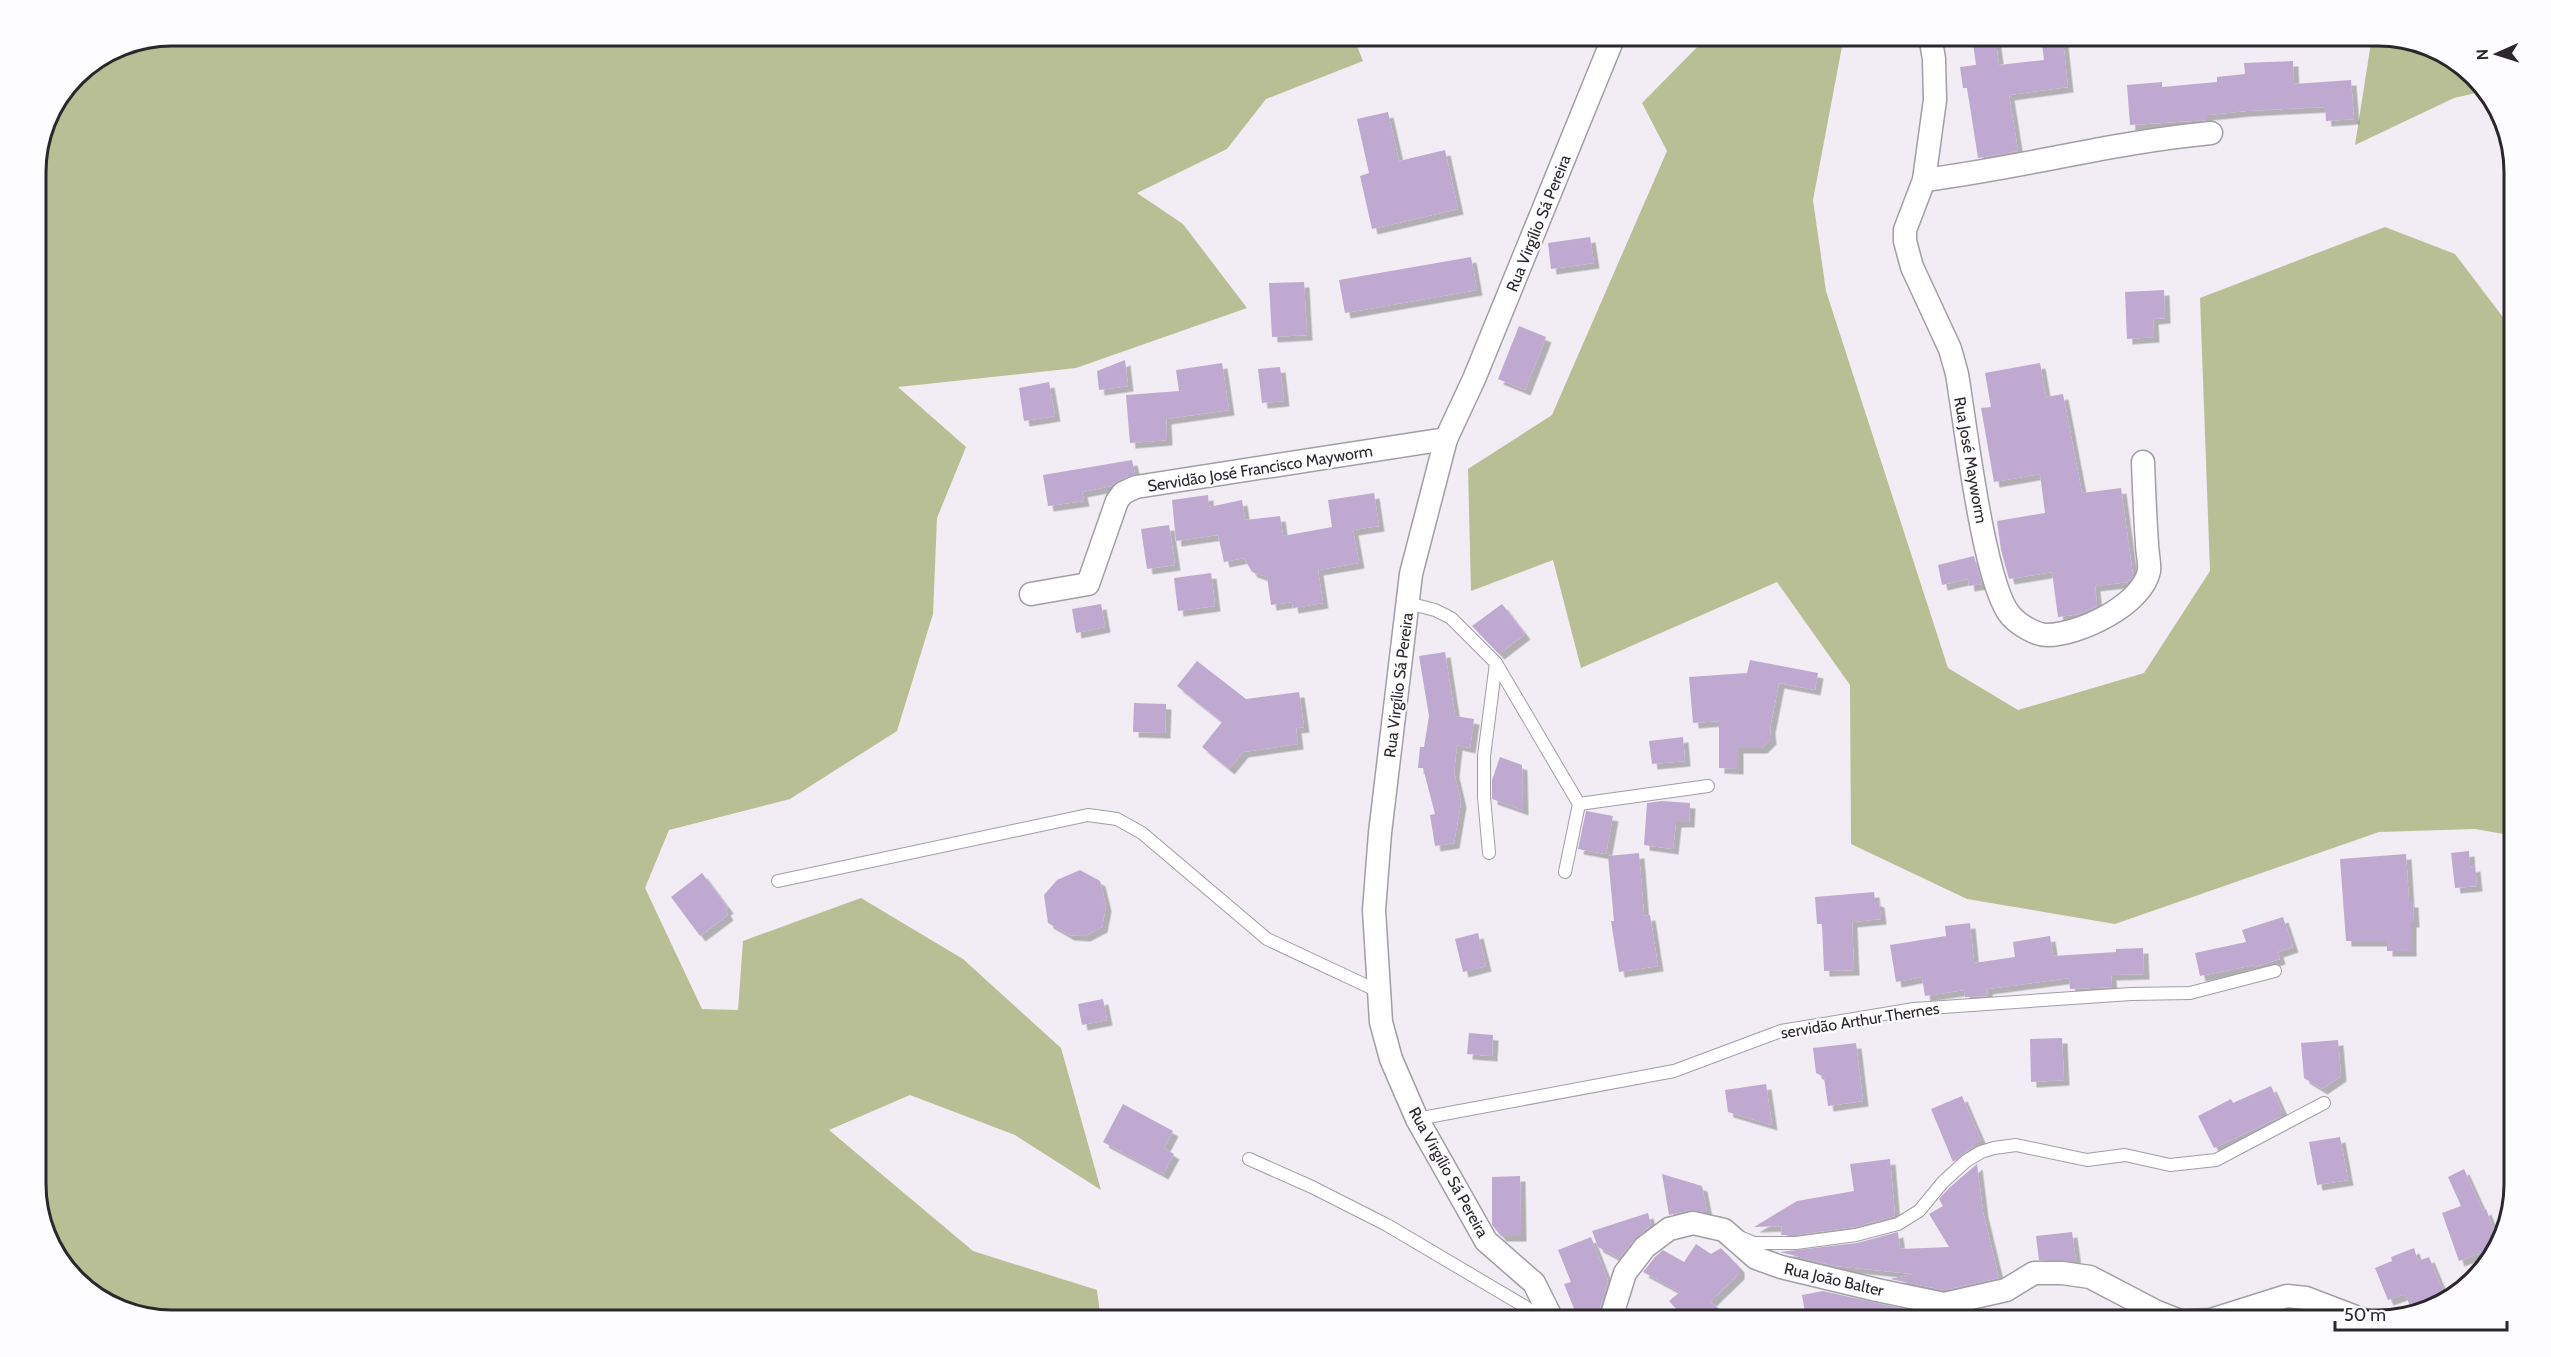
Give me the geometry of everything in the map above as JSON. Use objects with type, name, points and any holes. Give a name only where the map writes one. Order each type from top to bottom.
[{"type":"street","name":"Rua Virgílio Sá Pereira","points":[[1548,1310],[1534,1283],[1486,1241],[1417,1119],[1391,1059],[1381,1022],[1374,910],[1380,833],[1408,603],[1416,553],[1446,439],[1474,379],[1610,46]]},
{"type":"street","name":"Rua José Mayworm","points":[[1932,46],[1935,100],[1924,180],[1905,230],[1907,253],[1950,349],[1957,374],[1988,555],[1999,591],[2010,616],[2028,629],[2045,636],[2072,631],[2114,613],[2139,592],[2149,570],[2143,462]]},
{"type":"street","points":[[1924,180],[1963,176],[2157,138],[2211,133]]},
{"type":"street","name":"Servidão José Francisco Mayworm","points":[[1031,594],[1088,584],[1117,501],[1123,493],[1136,487],[1446,439]]},
{"type":"street","name":"Rua João Balter","points":[[1613,1310],[1625,1273],[1645,1247],[1669,1229],[1693,1223],[1724,1230],[1756,1258],[1781,1268],[1944,1304],[2006,1290],[2034,1273],[2062,1273],[2090,1277],[2153,1310]]},
{"type":"street","points":[[2243,1310],[2287,1296],[2306,1298],[2337,1310]]},
{"type":"lane","points":[[1408,603],[1435,610],[1451,618],[1496,663],[1579,804],[1565,872]]},
{"type":"lane","points":[[1489,854],[1484,797],[1484,756],[1496,663]]},
{"type":"lane","points":[[1579,804],[1708,786]]},
{"type":"lane","points":[[778,881],[1088,815],[1117,819],[1143,833],[1267,939],[1378,991]]},
{"type":"lane","name":"servidão Arthur Thernes","points":[[1417,1119],[1674,1071],[1781,1030],[1914,1009],[2131,994],[2190,993],[2274,971]]},
{"type":"lane","points":[[1724,1230],[1754,1243],[1796,1243],[1856,1235],[1886,1228],[1898,1224],[1919,1211],[1943,1182],[1966,1161],[1981,1152],[2016,1145],[2087,1160],[2125,1155],[2170,1165],[2216,1160],[2324,1103]]},
{"type":"lane","points":[[1249,1159],[1312,1186],[1387,1225],[1530,1310]]},
{"type":"green space","points":[[1357,46],[1363,61],[1266,99],[1227,149],[1137,193],[1183,224],[1247,308],[1076,368],[898,387],[966,447],[937,518],[933,614],[897,731],[790,799],[669,830],[645,888],[702,1009],[738,1010],[743,941],[861,898],[963,959],[1061,1048],[1101,1190],[1015,1135],[910,1095],[829,1130],[973,1251],[1097,1290],[1100,1310],[173,1310],[132,1304],[103,1289],[78,1267],[68,1254],[53,1225],[47,1192],[47,165],[51,140],[63,110],[73,96],[96,73],[110,63],[132,53],[165,47]]},
{"type":"green space","points":[[1698,46],[1842,46],[1813,200],[1826,291],[1948,668],[2018,710],[2144,673],[2210,571],[2200,298],[2385,227],[2455,254],[2504,319],[2504,834],[2475,829],[2379,832],[2115,924],[1967,899],[1851,844],[1850,685],[1777,582],[1581,668],[1553,560],[1471,591],[1468,469],[1552,415],[1667,151],[1642,103]]},
{"type":"green space","points":[[2370,46],[2419,53],[2448,68],[2475,93],[2454,98],[2355,145]]},
{"type":"building","points":[[1973,46],[1996,46],[1999,65],[2044,60],[2042,46],[2064,46],[2068,87],[2009,95],[2018,151],[1978,158],[1967,88],[1963,88],[1960,67],[1976,65]]},
{"type":"building","points":[[2293,61],[2294,84],[2351,80],[2354,119],[2326,121],[2325,107],[2246,111],[2207,115],[2207,120],[2130,125],[2127,85],[2162,82],[2162,87],[2217,82],[2217,77],[2245,74],[2244,63]]},
{"type":"building","points":[[1388,112],[1399,161],[1445,150],[1458,209],[1372,229],[1360,176],[1369,173],[1357,119]]},
{"type":"building","points":[[1590,237],[1594,263],[1551,269],[1548,243]]},
{"type":"building","points":[[1471,257],[1477,290],[1345,313],[1339,280]]},
{"type":"building","points":[[1304,282],[1307,335],[1272,337],[1269,283]]},
{"type":"building","points":[[2164,290],[2165,318],[2153,319],[2154,337],[2127,339],[2125,292]]},
{"type":"building","points":[[1519,326],[1546,337],[1525,390],[1498,379]]},
{"type":"building","points":[[1125,360],[1128,386],[1099,390],[1097,371]]},
{"type":"building","points":[[1222,363],[1229,410],[1166,419],[1167,440],[1130,443],[1126,395],[1179,391],[1176,370]]},
{"type":"building","points":[[2040,363],[2046,397],[2063,394],[2082,493],[2121,488],[2133,576],[2128,582],[2095,586],[2097,606],[2079,614],[2058,617],[2052,572],[2009,579],[2001,550],[1997,521],[2045,513],[2040,474],[1994,482],[1981,408],[1991,407],[1985,373]]},
{"type":"building","points":[[1280,367],[1284,401],[1262,403],[1258,369]]},
{"type":"building","points":[[1049,382],[1055,416],[1024,421],[1019,388]]},
{"type":"building","points":[[1132,460],[1135,474],[1111,486],[1082,492],[1084,501],[1048,506],[1043,475]]},
{"type":"building","points":[[1374,493],[1379,526],[1353,530],[1359,563],[1318,570],[1323,603],[1293,608],[1292,602],[1271,605],[1267,577],[1252,572],[1244,558],[1224,562],[1218,535],[1176,541],[1172,500],[1208,495],[1209,507],[1242,500],[1245,520],[1280,516],[1283,536],[1332,527],[1328,500]]},
{"type":"building","points":[[1169,525],[1175,565],[1147,569],[1141,529]]},
{"type":"building","points":[[1974,556],[1982,584],[1969,586],[1968,579],[1942,585],[1938,565]]},
{"type":"building","points":[[1211,573],[1215,606],[1178,611],[1174,578]]},
{"type":"building","points":[[1101,604],[1105,627],[1076,633],[1072,609]]},
{"type":"building","points":[[1502,604],[1525,634],[1499,654],[1472,626]]},
{"type":"building","points":[[1445,652],[1455,716],[1474,719],[1470,748],[1457,745],[1454,772],[1461,802],[1454,843],[1435,846],[1430,815],[1435,814],[1423,768],[1418,768],[1420,747],[1424,747],[1429,716],[1419,656]]},
{"type":"building","points":[[1750,660],[1818,673],[1815,690],[1779,683],[1770,728],[1771,739],[1762,748],[1738,748],[1738,769],[1719,768],[1719,721],[1693,723],[1689,677],[1747,673]]},
{"type":"building","points":[[1197,661],[1246,699],[1299,692],[1304,727],[1296,728],[1298,744],[1243,752],[1229,769],[1202,747],[1222,722],[1177,686]]},
{"type":"building","points":[[1134,703],[1166,704],[1165,733],[1133,732]]},
{"type":"building","points":[[1683,737],[1685,761],[1652,764],[1649,741]]},
{"type":"building","points":[[1500,757],[1522,765],[1523,810],[1492,799],[1492,780]]},
{"type":"building","points":[[1662,801],[1690,803],[1689,822],[1676,822],[1673,849],[1644,845],[1647,803]]},
{"type":"building","points":[[1586,811],[1613,816],[1606,854],[1578,849]]},
{"type":"building","points":[[2469,851],[2470,867],[2475,866],[2477,886],[2455,888],[2451,853]]},
{"type":"building","points":[[1639,853],[1644,916],[1650,915],[1658,966],[1619,972],[1611,921],[1614,921],[1608,856]]},
{"type":"building","points":[[2406,854],[2409,902],[2413,902],[2414,922],[2411,922],[2411,951],[2387,951],[2387,941],[2346,941],[2340,859]]},
{"type":"building","points":[[1080,870],[1100,881],[1106,906],[1102,927],[1085,936],[1069,935],[1048,923],[1044,895],[1057,880]]},
{"type":"building","points":[[702,873],[728,908],[725,910],[728,915],[700,936],[671,897]]},
{"type":"building","points":[[1874,892],[1875,901],[1879,902],[1881,919],[1852,922],[1854,970],[1824,971],[1822,924],[1817,924],[1815,897]]},
{"type":"building","points":[[2283,917],[2293,947],[2278,952],[2280,959],[2254,967],[2254,965],[2200,976],[2195,953],[2246,942],[2242,930]]},
{"type":"building","points":[[1970,923],[1974,963],[2015,957],[2013,942],[2050,936],[2053,956],[2143,948],[2144,974],[2111,975],[2112,987],[2070,989],[2069,978],[1987,989],[1988,996],[1965,997],[1964,990],[1925,996],[1922,977],[1896,982],[1890,945],[1946,936],[1945,926]]},
{"type":"building","points":[[1478,933],[1486,966],[1463,972],[1455,939]]},
{"type":"building","points":[[1103,999],[1107,1020],[1082,1025],[1078,1004]]},
{"type":"building","points":[[1469,1033],[1493,1035],[1492,1056],[1467,1054]]},
{"type":"building","points":[[2062,1038],[2064,1080],[2031,1082],[2030,1039]]},
{"type":"building","points":[[2338,1040],[2341,1076],[2322,1089],[2304,1078],[2301,1043]]},
{"type":"building","points":[[1856,1043],[1863,1101],[1828,1106],[1824,1077],[1816,1073],[1813,1048]]},
{"type":"building","points":[[1766,1084],[1772,1125],[1728,1112],[1725,1090]]},
{"type":"building","points":[[2271,1086],[2282,1110],[2282,1116],[2214,1148],[2198,1116],[2231,1099],[2233,1103]]},
{"type":"building","points":[[1962,1096],[1981,1140],[1974,1143],[1974,1146],[1953,1162],[1931,1109]]},
{"type":"building","points":[[1123,1104],[1173,1131],[1164,1148],[1174,1154],[1163,1174],[1103,1142]]},
{"type":"building","points":[[2340,1137],[2348,1180],[2317,1185],[2309,1142]]},
{"type":"building","points":[[1890,1159],[1895,1216],[1854,1227],[1795,1235],[1781,1235],[1782,1226],[1754,1227],[1797,1201],[1854,1191],[1850,1164]]},
{"type":"building","points":[[1977,1164],[1983,1212],[1999,1278],[1944,1290],[1890,1279],[1913,1274],[1835,1266],[1780,1252],[1857,1243],[1898,1232],[1900,1249],[1949,1247],[1929,1214],[1943,1206],[1939,1199]]},
{"type":"building","points":[[2464,1169],[2483,1211],[2486,1209],[2495,1232],[2484,1252],[2459,1261],[2442,1213],[2461,1206],[2448,1177]]},
{"type":"building","points":[[1662,1174],[1702,1186],[1707,1212],[1690,1210],[1669,1215]]},
{"type":"building","points":[[1520,1176],[1521,1236],[1501,1236],[1492,1225],[1492,1177]]},
{"type":"building","points":[[1648,1213],[1651,1225],[1619,1258],[1598,1247],[1592,1231]]},
{"type":"building","points":[[2072,1232],[2076,1261],[2039,1260],[2036,1236]]},
{"type":"building","points":[[1591,1237],[1608,1281],[1599,1310],[1575,1310],[1564,1284],[1571,1282],[1558,1250]]},
{"type":"building","points":[[1696,1244],[1711,1254],[1721,1248],[1739,1267],[1739,1274],[1710,1302],[1721,1310],[1677,1310],[1669,1301],[1680,1292],[1643,1272],[1663,1250],[1684,1262]]},
{"type":"building","points":[[2414,1248],[2418,1261],[2429,1257],[2443,1292],[2410,1306],[2405,1294],[2388,1300],[2375,1268],[2392,1261],[2391,1257]]},
{"type":"building","points":[[1823,1291],[1909,1310],[1804,1310],[1802,1295]]}]
